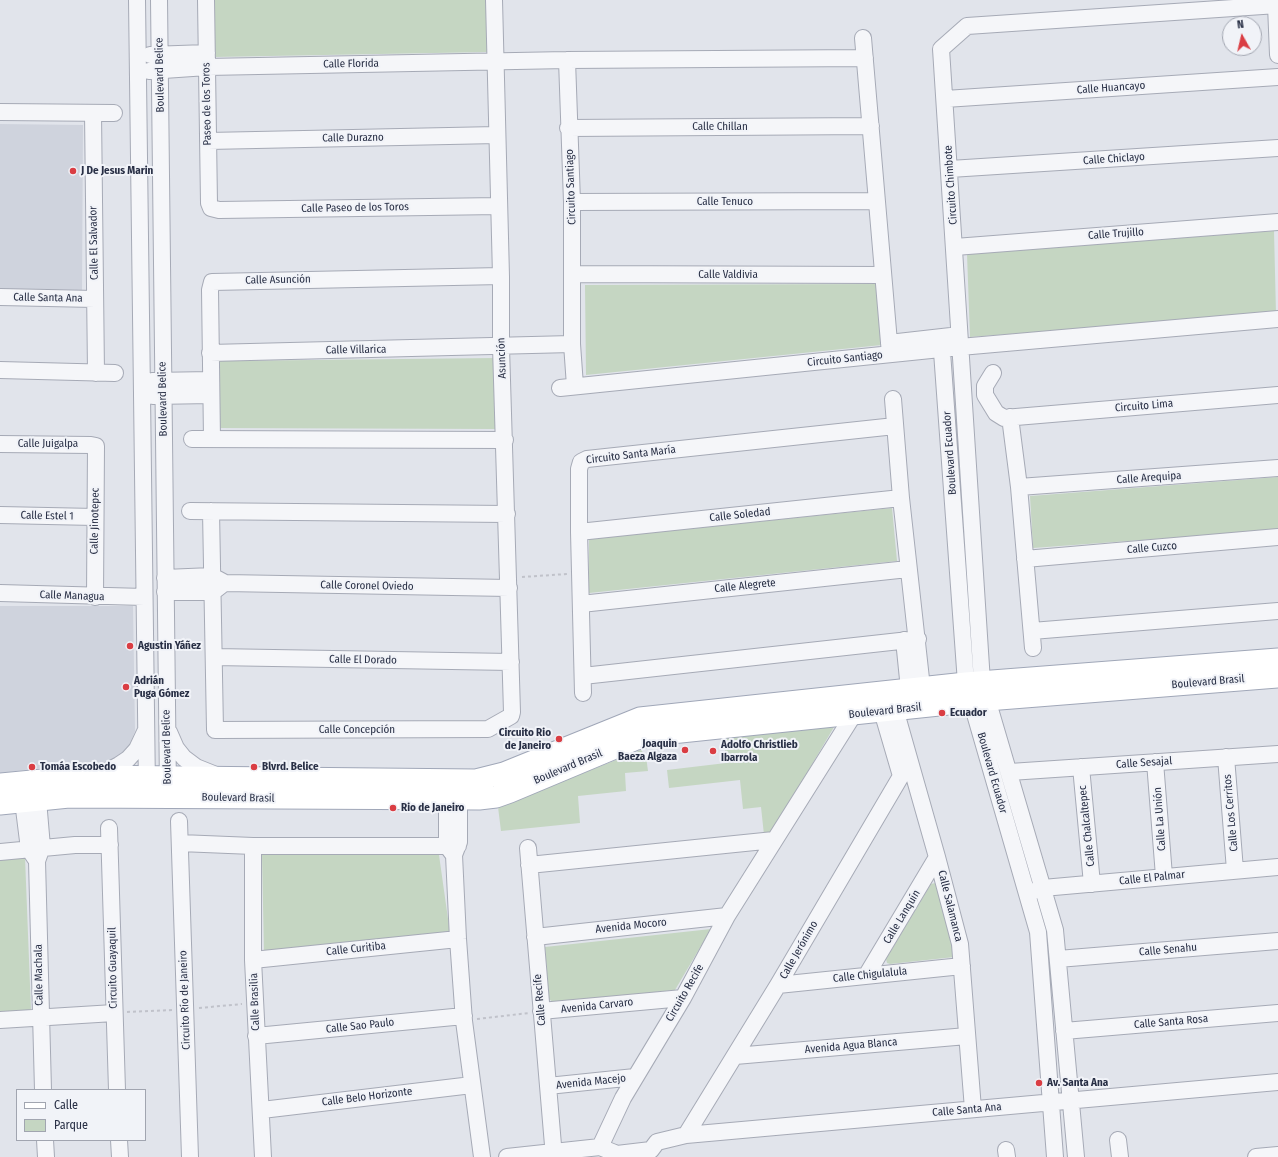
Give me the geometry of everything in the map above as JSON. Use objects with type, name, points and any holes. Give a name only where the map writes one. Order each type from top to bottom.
[{"type":"main road","name":"Boulevard Brasil","points":[[0,784],[60,777],[96,776],[157,787],[453,800],[496,797],[642,737],[889,710],[977,691],[1278,659]]},
{"type":"main road","name":"Boulevard Brasil","points":[[0,804],[227,778],[476,780],[504,773],[628,721],[640,718],[916,688],[977,691],[1278,677]]},
{"type":"street","name":"Boulevard Belice","points":[[137,0],[144,597],[147,725],[157,787]]},
{"type":"street","name":"Boulevard Belice","points":[[157,787],[167,722],[159,0]]},
{"type":"street","name":"Paseo de los Toros","points":[[206,0],[209,202],[211,208]]},
{"type":"street","points":[[494,0],[501,276]]},
{"type":"street","name":"Circuito Chimbote","points":[[960,341],[941,49],[967,26],[1277,5],[1278,55]]},
{"type":"street","name":"Circuito Santiago","points":[[567,60],[573,274],[572,344],[568,387],[890,349],[863,38]]},
{"type":"street","points":[[138,56],[160,63]]},
{"type":"street","points":[[495,62],[567,60],[865,58]]},
{"type":"street","name":"Calle Florida","points":[[160,63],[207,60],[495,62]]},
{"type":"street","points":[[139,72],[160,63]]},
{"type":"street","name":"Calle Huancayo","points":[[945,98],[1278,77]]},
{"type":"street","points":[[0,112],[114,113]]},
{"type":"street","name":"Calle El Salvador","points":[[93,113],[96,373]]},
{"type":"street","name":"Calle Chillan","points":[[568,128],[871,126]]},
{"type":"street","name":"Calle Durazno","points":[[208,141],[497,135]]},
{"type":"street","name":"Calle Chiclayo","points":[[950,169],[1278,148]]},
{"type":"street","name":"Calle Tenuco","points":[[572,202],[878,201]]},
{"type":"street","name":"Calle Paseo de los Toros","points":[[211,208],[226,210],[499,206]]},
{"type":"street","name":"Calle Trujillo","points":[[955,247],[1278,222]]},
{"type":"street","name":"Calle Valdivia","points":[[573,274],[883,275]]},
{"type":"street","name":"Asunción","points":[[501,276],[501,347],[505,440]]},
{"type":"street","name":"Calle Asunción","points":[[212,439],[210,290],[212,282],[501,276]]},
{"type":"street","name":"Calle Santa Ana","points":[[0,297],[95,299]]},
{"type":"street","points":[[890,349],[960,341],[1278,319]]},
{"type":"street","name":"Boulevard Ecuador","points":[[960,341],[977,691],[1010,772],[1055,930],[1076,1157]]},
{"type":"street","name":"Boulevard Ecuador","points":[[942,343],[977,691],[1026,894],[1038,932],[1055,1157]]},
{"type":"street","name":"Calle Villarica","points":[[210,353],[501,347],[572,344]]},
{"type":"street","points":[[0,370],[115,373]]},
{"type":"street","points":[[993,373],[985,386],[985,395],[996,413],[1004,418],[1010,417],[1019,487],[1033,648]]},
{"type":"street","points":[[142,381],[163,388],[211,387]]},
{"type":"street","points":[[142,397],[163,388]]},
{"type":"street","name":"Circuito Lima","points":[[1010,417],[1278,395]]},
{"type":"street","points":[[893,399],[908,569],[911,639],[916,688]]},
{"type":"street","name":"Circuito Santa María","points":[[583,693],[579,532],[579,469],[581,462],[587,459],[895,426]]},
{"type":"street","points":[[192,439],[505,440]]},
{"type":"street","name":"Calle Concepción","points":[[211,511],[217,583],[214,658],[215,730],[488,729],[511,716],[512,712],[505,440]]},
{"type":"street","name":"Calle Juigalpa","points":[[0,444],[90,444],[96,446]]},
{"type":"street","name":"Calle Jinotepec","points":[[95,597],[96,446]]},
{"type":"street","name":"Calle Arequipa","points":[[1019,487],[1278,468]]},
{"type":"street","name":"Calle Soledad","points":[[579,532],[901,498]]},
{"type":"street","points":[[190,511],[507,514]]},
{"type":"street","name":"Calle Estel 1","points":[[0,515],[95,517]]},
{"type":"street","name":"Calle Cuzco","points":[[1026,560],[1278,537]]},
{"type":"street","name":"Calle Alegrete","points":[[581,604],[908,569]]},
{"type":"street","name":"Calle Coronel Oviedo","points":[[165,585],[217,583],[509,583]]},
{"type":"street","name":"Calle Managua","points":[[0,593],[95,597],[144,597]]},
{"type":"street","points":[[1032,631],[1278,611]]},
{"type":"street","points":[[582,676],[911,639]]},
{"type":"street","name":"Calle El Dorado","points":[[214,658],[511,662]]},
{"type":"street","name":"Calle Salamanca","points":[[889,710],[906,770],[937,857],[960,944],[973,1109]]},
{"type":"street","name":"Circuito Recife","points":[[600,1147],[623,1098],[683,998],[727,916],[854,714]]},
{"type":"street","points":[[167,722],[176,748],[184,758],[203,770],[227,778]]},
{"type":"street","points":[[96,776],[128,759],[137,749],[147,725]]},
{"type":"street","name":"Calle Sesajal","points":[[1010,772],[1278,754]]},
{"type":"street","name":"Calle Los Cerritos","points":[[1226,757],[1235,870]]},
{"type":"street","name":"Calle La Unión","points":[[1156,762],[1164,876]]},
{"type":"street","name":"Calle Chalcaltepec","points":[[1081,767],[1092,884]]},
{"type":"street","name":"Calle Jerónimo","points":[[686,1135],[778,985],[906,770]]},
{"type":"street","points":[[453,800],[453,849],[464,1018],[482,1157]]},
{"type":"street","name":"Calle Machala","points":[[31,801],[36,852],[43,1089]]},
{"type":"street","name":"Circuito Río de Janeiro","points":[[179,821],[190,1157]]},
{"type":"street","name":"Circuito Guayaquil","points":[[109,828],[117,1089]]},
{"type":"street","points":[[529,865],[774,840]]},
{"type":"street","points":[[180,843],[253,846],[453,849]]},
{"type":"street","points":[[0,852],[36,852],[110,845]]},
{"type":"street","name":"Calle Brasilia","points":[[253,846],[253,960],[256,1036],[262,1110],[263,1157]]},
{"type":"street","name":"Calle Recife","points":[[528,848],[554,1154]]},
{"type":"street","name":"Calle Lanquín","points":[[866,976],[937,857]]},
{"type":"street","name":"Calle El Palmar","points":[[1026,894],[1043,888],[1278,867]]},
{"type":"street","name":"Avenida Mocoro","points":[[535,937],[727,916]]},
{"type":"street","name":"Calle Curitiba","points":[[253,960],[458,938]]},
{"type":"street","name":"Calle Senahu","points":[[1058,959],[1278,941]]},
{"type":"street","name":"Calle Chigulalula","points":[[778,985],[962,966]]},
{"type":"street","name":"Avenida Carvaro","points":[[541,1011],[683,998]]},
{"type":"street","points":[[0,1020],[114,1013]]},
{"type":"street","name":"Calle Santa Rosa","points":[[1064,1031],[1278,1013]]},
{"type":"street","name":"Calle Sao Paulo","points":[[256,1036],[464,1018]]},
{"type":"street","name":"Avenida Agua Blanca","points":[[735,1056],[967,1036]]},
{"type":"street","name":"Avenida Macejo","points":[[548,1086],[635,1078]]},
{"type":"street","name":"Calle Santa Ana","points":[[600,1147],[617,1154],[651,1150],[657,1142],[686,1135],[1278,1082]]},
{"type":"street","name":"Calle Belo Horizonte","points":[[262,1110],[472,1085]]},
{"type":"street","points":[[1118,1140],[1120,1157]]},
{"type":"street","points":[[45,1141],[46,1157]]},
{"type":"street","points":[[119,1141],[120,1157]]},
{"type":"street","points":[[507,1157],[554,1154],[600,1147]]},
{"type":"street","points":[[1256,1157],[1278,1155]]},
{"type":"path","points":[[509,583],[580,573]]},
{"type":"path","points":[[464,1018],[541,1011]]},
{"type":"shaded area","points":[[0,124],[83,125],[82,290],[0,289]]},
{"type":"shaded area","points":[[0,606],[133,606],[135,731],[128,750],[112,762],[96,767],[49,767],[0,773]]},
{"type":"green space","points":[[214,0],[488,0],[489,52],[214,57]]},
{"type":"green space","points":[[1274,231],[1276,314],[970,337],[967,254]]},
{"type":"green space","points":[[878,284],[882,345],[586,375],[585,285]]},
{"type":"green space","points":[[495,358],[496,429],[219,428],[218,361]]},
{"type":"green space","points":[[1278,477],[1278,530],[1033,548],[1030,496]]},
{"type":"green space","points":[[892,508],[897,561],[589,593],[589,539]]},
{"type":"green space","points":[[834,727],[771,834],[764,835],[761,807],[743,809],[740,780],[669,788],[667,770],[726,763],[724,738]]},
{"type":"green space","points":[[641,750],[646,756],[648,771],[625,773],[626,791],[578,796],[580,823],[501,831],[498,807]]},
{"type":"green space","points":[[262,855],[439,855],[450,933],[264,953]]},
{"type":"green space","points":[[25,857],[31,1011],[0,1013],[0,859]]},
{"type":"green space","points":[[935,883],[953,942],[954,957],[890,964],[887,963],[886,959],[931,884]]},
{"type":"green space","points":[[711,929],[675,990],[554,1003],[549,999],[545,947]]},
{"type":"place","name":"J De Jesus Marin","points":[[73,171]]},
{"type":"place","name":"Agustin Yáñez","points":[[130,646]]},
{"type":"place","name":"Adrián Puga Gómez","points":[[126,687]]},
{"type":"place","name":"Ecuador","points":[[942,713]]},
{"type":"place","name":"Circuito Rio de Janeiro","points":[[559,739]]},
{"type":"place","name":"Joaquin Baeza Algaza","points":[[685,750]]},
{"type":"place","name":"Adolfo Christlieb Ibarrola","points":[[713,751]]},
{"type":"place","name":"Tomáa Escobedo","points":[[32,767]]},
{"type":"place","name":"Blvrd. Belice","points":[[254,767]]},
{"type":"place","name":"Rio de Janeiro","points":[[393,808]]},
{"type":"place","name":"Av. Santa Ana","points":[[1039,1083]]}]
